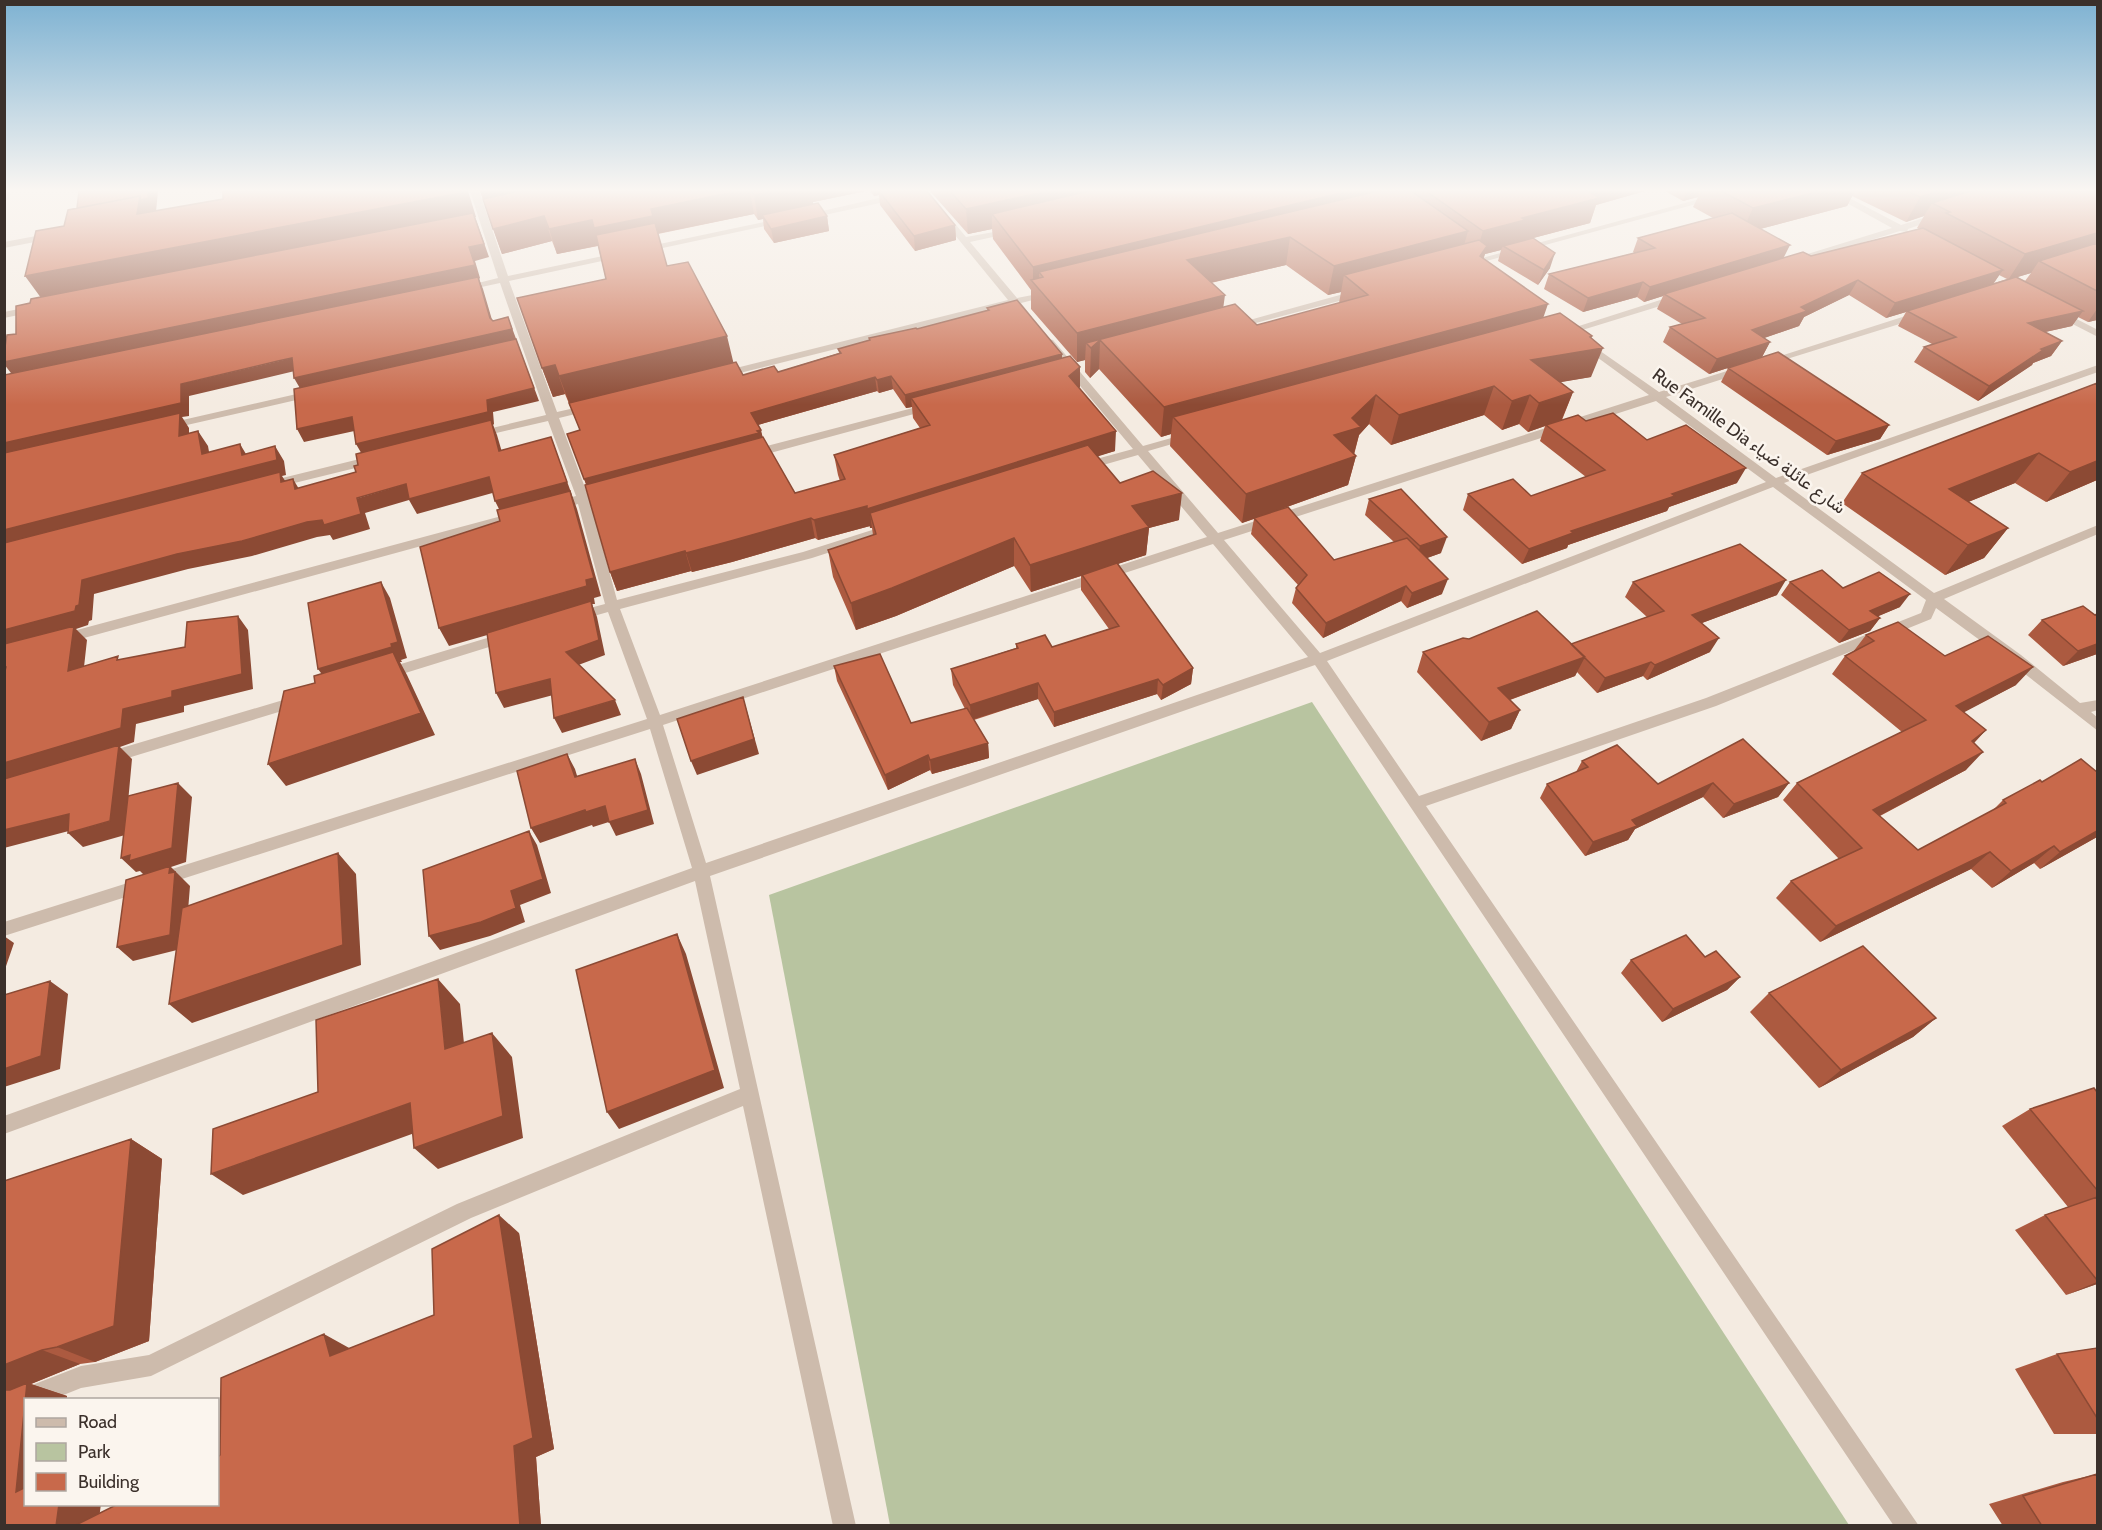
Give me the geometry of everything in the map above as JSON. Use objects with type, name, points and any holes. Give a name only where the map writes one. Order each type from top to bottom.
[{"type":"street","points":[[498,262],[520,346],[552,417],[583,499],[612,605],[655,722],[701,872],[845,1526]]},
{"type":"street","points":[[458,290],[587,262]]},
{"type":"street","points":[[981,262],[1318,659],[1908,1526]]},
{"type":"street","points":[[1449,268],[1470,262]]},
{"type":"street","points":[[1774,267],[1790,262]]},
{"type":"street","points":[[1221,329],[1369,290]]},
{"type":"street","points":[[703,379],[1060,291]]},
{"type":"street","points":[[1546,338],[1564,328],[1694,292]]},
{"type":"street","points":[[2048,307],[2097,334]]},
{"type":"street","points":[[4,315],[40,308]]},
{"type":"street","points":[[4,928],[655,722],[1658,396],[1930,311]]},
{"type":"street","name":"Rue Famille Dia شارع عائلة ضياء","points":[[1564,328],[2016,659],[2097,726]]},
{"type":"street","points":[[4,1125],[701,872],[1318,659],[1776,482],[2097,369]]},
{"type":"street","points":[[155,429],[329,390]]},
{"type":"street","points":[[742,456],[947,402]]},
{"type":"street","points":[[460,439],[598,405]]},
{"type":"street","points":[[1073,470],[1196,434]]},
{"type":"street","points":[[263,487],[390,456]]},
{"type":"street","points":[[51,642],[617,489]]},
{"type":"street","points":[[566,619],[807,555],[907,523]]},
{"type":"street","points":[[1416,803],[1711,702],[1926,616],[1934,598],[2097,530]]},
{"type":"street","points":[[371,678],[520,633]]},
{"type":"street","points":[[96,762],[314,696]]},
{"type":"street","points":[[2078,710],[2097,705]]},
{"type":"street","points":[[27,1398],[81,1377],[151,1365],[464,1211],[750,1094]]},
{"type":"street","points":[[4,1407],[24,1399]]},
{"type":"green space","points":[[1312,702],[1849,1525],[890,1525],[769,895]]},
{"type":"building","points":[[28,262],[96,262],[25,276]]},
{"type":"building","points":[[219,262],[474,262],[475,265],[4,362],[7,335],[16,334],[16,306],[30,303],[31,299]]},
{"type":"building","points":[[602,262],[666,262],[667,266],[688,262],[727,336],[559,376],[555,365],[542,368],[517,298],[606,279]]},
{"type":"building","points":[[1029,262],[1052,262],[1033,267]]},
{"type":"building","points":[[1079,262],[1190,262],[1225,295],[1077,333],[1031,280],[1043,277],[1039,272]]},
{"type":"building","points":[[1329,262],[1348,262],[1334,266]]},
{"type":"building","points":[[1393,262],[1489,262],[1548,304],[1164,407],[1100,340],[1091,348],[1086,343],[1235,304],[1257,325],[1368,295],[1344,275]]},
{"type":"building","points":[[1531,262],[1549,262],[1544,270]]},
{"type":"building","points":[[1596,262],[1732,262],[1650,287],[1643,282],[1588,298],[1549,274]]},
{"type":"building","points":[[1769,262],[1989,262],[2003,270],[1895,303],[1858,280],[1801,307],[1807,311],[1752,330],[1770,342],[1717,359],[1670,327],[1705,318],[1664,294]]},
{"type":"building","points":[[2042,262],[2097,262],[2097,291]]},
{"type":"building","points":[[478,277],[490,318],[493,321],[508,317],[512,329],[294,378],[292,358],[278,361],[181,384],[181,403],[4,443],[4,375]]},
{"type":"building","points":[[2016,277],[2083,311],[2028,323],[2062,341],[2041,349],[2043,350],[1989,386],[1924,347],[1956,337],[1907,311]]},
{"type":"building","points":[[1017,300],[1062,354],[905,395],[891,376],[877,380],[875,377],[751,413],[761,430],[757,431],[759,433],[584,479],[567,434],[580,430],[569,403],[736,362],[743,375],[774,366],[778,372],[841,353],[838,349],[870,340],[869,338],[917,329],[989,310],[987,308]]},
{"type":"building","points":[[1560,313],[1592,336],[1590,337],[1603,348],[1531,360],[1573,392],[1539,403],[1530,395],[1512,401],[1494,386],[1399,415],[1376,395],[1352,418],[1361,427],[1334,435],[1356,456],[1246,494],[1173,417]]},
{"type":"building","points":[[516,339],[534,388],[487,400],[488,412],[356,444],[352,417],[297,429],[294,389]]},
{"type":"building","points":[[1778,352],[1889,425],[1836,441],[1728,368]]},
{"type":"building","points":[[1070,356],[1080,367],[1069,376],[1116,431],[867,509],[867,506],[814,520],[811,518],[610,572],[585,485],[763,437],[795,493],[845,479],[834,455],[930,425],[911,398]]},
{"type":"building","points":[[2097,383],[2097,461],[2070,472],[2039,453],[1949,489],[2008,528],[1968,545],[1862,473]]},
{"type":"building","points":[[180,413],[179,436],[198,431],[202,454],[240,444],[242,455],[275,446],[277,460],[4,530],[4,453]]},
{"type":"building","points":[[1613,413],[1647,440],[1686,425],[1746,468],[1672,494],[1675,496],[1571,531],[1573,533],[1529,549],[1468,494],[1513,479],[1531,496],[1605,470],[1546,425],[1578,415],[1586,421]]},
{"type":"building","points":[[491,420],[499,451],[551,437],[567,482],[495,501],[489,477],[409,499],[406,484],[357,498],[361,514],[324,525],[322,520],[307,522],[242,541],[177,554],[82,580],[79,605],[76,606],[75,611],[4,630],[4,543],[280,472],[281,482],[293,479],[295,489],[356,472],[354,466],[358,465],[356,454]]},
{"type":"building","points":[[1088,445],[1120,483],[1153,471],[1182,493],[1132,506],[1149,527],[1030,565],[1014,538],[851,603],[828,550],[876,534],[870,513]]},
{"type":"building","points":[[1401,489],[1447,537],[1420,546],[1369,499]]},
{"type":"building","points":[[570,491],[594,578],[586,580],[587,586],[439,628],[420,547],[500,521],[497,510]]},
{"type":"building","points":[[1288,507],[1334,560],[1407,538],[1448,579],[1412,593],[1406,586],[1326,623],[1296,588],[1307,575],[1254,518]]},
{"type":"building","points":[[1740,544],[1786,580],[1692,615],[1719,638],[1655,665],[1651,662],[1605,678],[1571,644],[1664,611],[1633,582]]},
{"type":"building","points":[[1117,563],[1193,668],[1163,685],[1158,679],[1054,712],[1038,683],[970,705],[951,669],[1018,648],[1016,644],[1045,635],[1052,647],[1119,626],[1082,575]]},
{"type":"building","points":[[1822,570],[1843,588],[1879,572],[1910,594],[1870,611],[1880,618],[1849,630],[1790,582]]},
{"type":"building","points":[[381,582],[398,642],[391,644],[392,647],[318,669],[308,603]]},
{"type":"building","points":[[591,601],[599,640],[566,652],[615,700],[554,718],[550,679],[496,693],[487,633]]},
{"type":"building","points":[[2083,606],[2095,615],[2097,614],[2097,644],[2078,651],[2042,620]]},
{"type":"building","points":[[1537,611],[1585,657],[1498,688],[1520,710],[1489,722],[1423,652],[1463,638],[1469,639]]},
{"type":"building","points":[[238,616],[242,674],[172,691],[172,697],[123,709],[121,728],[4,763],[4,675],[6,667],[4,667],[4,644],[74,626],[68,671],[118,656],[117,660],[185,647],[187,622]]},
{"type":"building","points":[[1898,622],[1945,656],[1988,636],[2033,667],[1956,706],[1986,730],[1972,741],[1983,752],[1873,810],[1918,850],[2006,803],[2003,800],[2040,780],[2042,782],[2081,759],[2097,772],[2097,831],[2060,852],[2054,846],[2011,871],[1990,852],[1836,926],[1791,881],[1862,848],[1797,783],[1926,720],[1845,656],[1874,641],[1866,635]]},
{"type":"building","points":[[393,652],[421,713],[268,764],[284,691],[315,683],[314,676]]},
{"type":"building","points":[[880,654],[911,723],[967,708],[988,743],[930,760],[928,755],[885,775],[834,666]]},
{"type":"building","points":[[743,697],[754,739],[691,761],[677,719]]},
{"type":"building","points":[[1743,739],[1789,783],[1734,804],[1713,783],[1632,820],[1637,826],[1593,842],[1547,784],[1588,767],[1582,761],[1617,745],[1658,784]]},
{"type":"building","points":[[119,745],[110,821],[68,833],[69,814],[4,830],[4,779]]},
{"type":"building","points":[[567,754],[575,777],[635,759],[648,810],[609,822],[605,806],[586,812],[585,810],[531,828],[517,771]]},
{"type":"building","points":[[178,783],[172,848],[129,861],[130,855],[121,858],[128,796]]},
{"type":"building","points":[[529,831],[543,879],[511,891],[516,908],[481,922],[429,936],[423,870]]},
{"type":"building","points":[[338,853],[343,945],[169,1004],[182,908]]},
{"type":"building","points":[[170,866],[169,873],[175,872],[170,935],[117,947],[126,880]]},
{"type":"building","points":[[677,934],[715,1070],[607,1112],[576,970]]},
{"type":"building","points":[[1686,935],[1705,957],[1716,951],[1740,977],[1673,1009],[1631,960]]},
{"type":"building","points":[[1863,946],[1936,1018],[1841,1070],[1769,993]]},
{"type":"building","points":[[438,979],[445,1049],[492,1033],[503,1116],[414,1148],[410,1103],[211,1174],[213,1129],[318,1092],[316,1020]]},
{"type":"building","points":[[50,981],[41,1056],[4,1069],[4,995]]},
{"type":"building","points":[[2094,1088],[2097,1092],[2097,1190],[2030,1109]]},
{"type":"building","points":[[131,1139],[114,1326],[4,1365],[4,1181]]},
{"type":"building","points":[[2097,1197],[2097,1280],[2045,1215]]},
{"type":"building","points":[[499,1215],[533,1438],[514,1446],[520,1526],[74,1526],[114,1506],[219,1506],[221,1378],[324,1334],[330,1356],[434,1315],[432,1249]]},
{"type":"building","points":[[2097,1348],[2097,1418],[2057,1354]]},
{"type":"building","points":[[27,1383],[16,1492],[24,1488],[24,1506],[59,1506],[56,1526],[4,1526],[4,1390]]},
{"type":"building","points":[[2097,1474],[2097,1526],[2042,1526],[2023,1496]]}]
